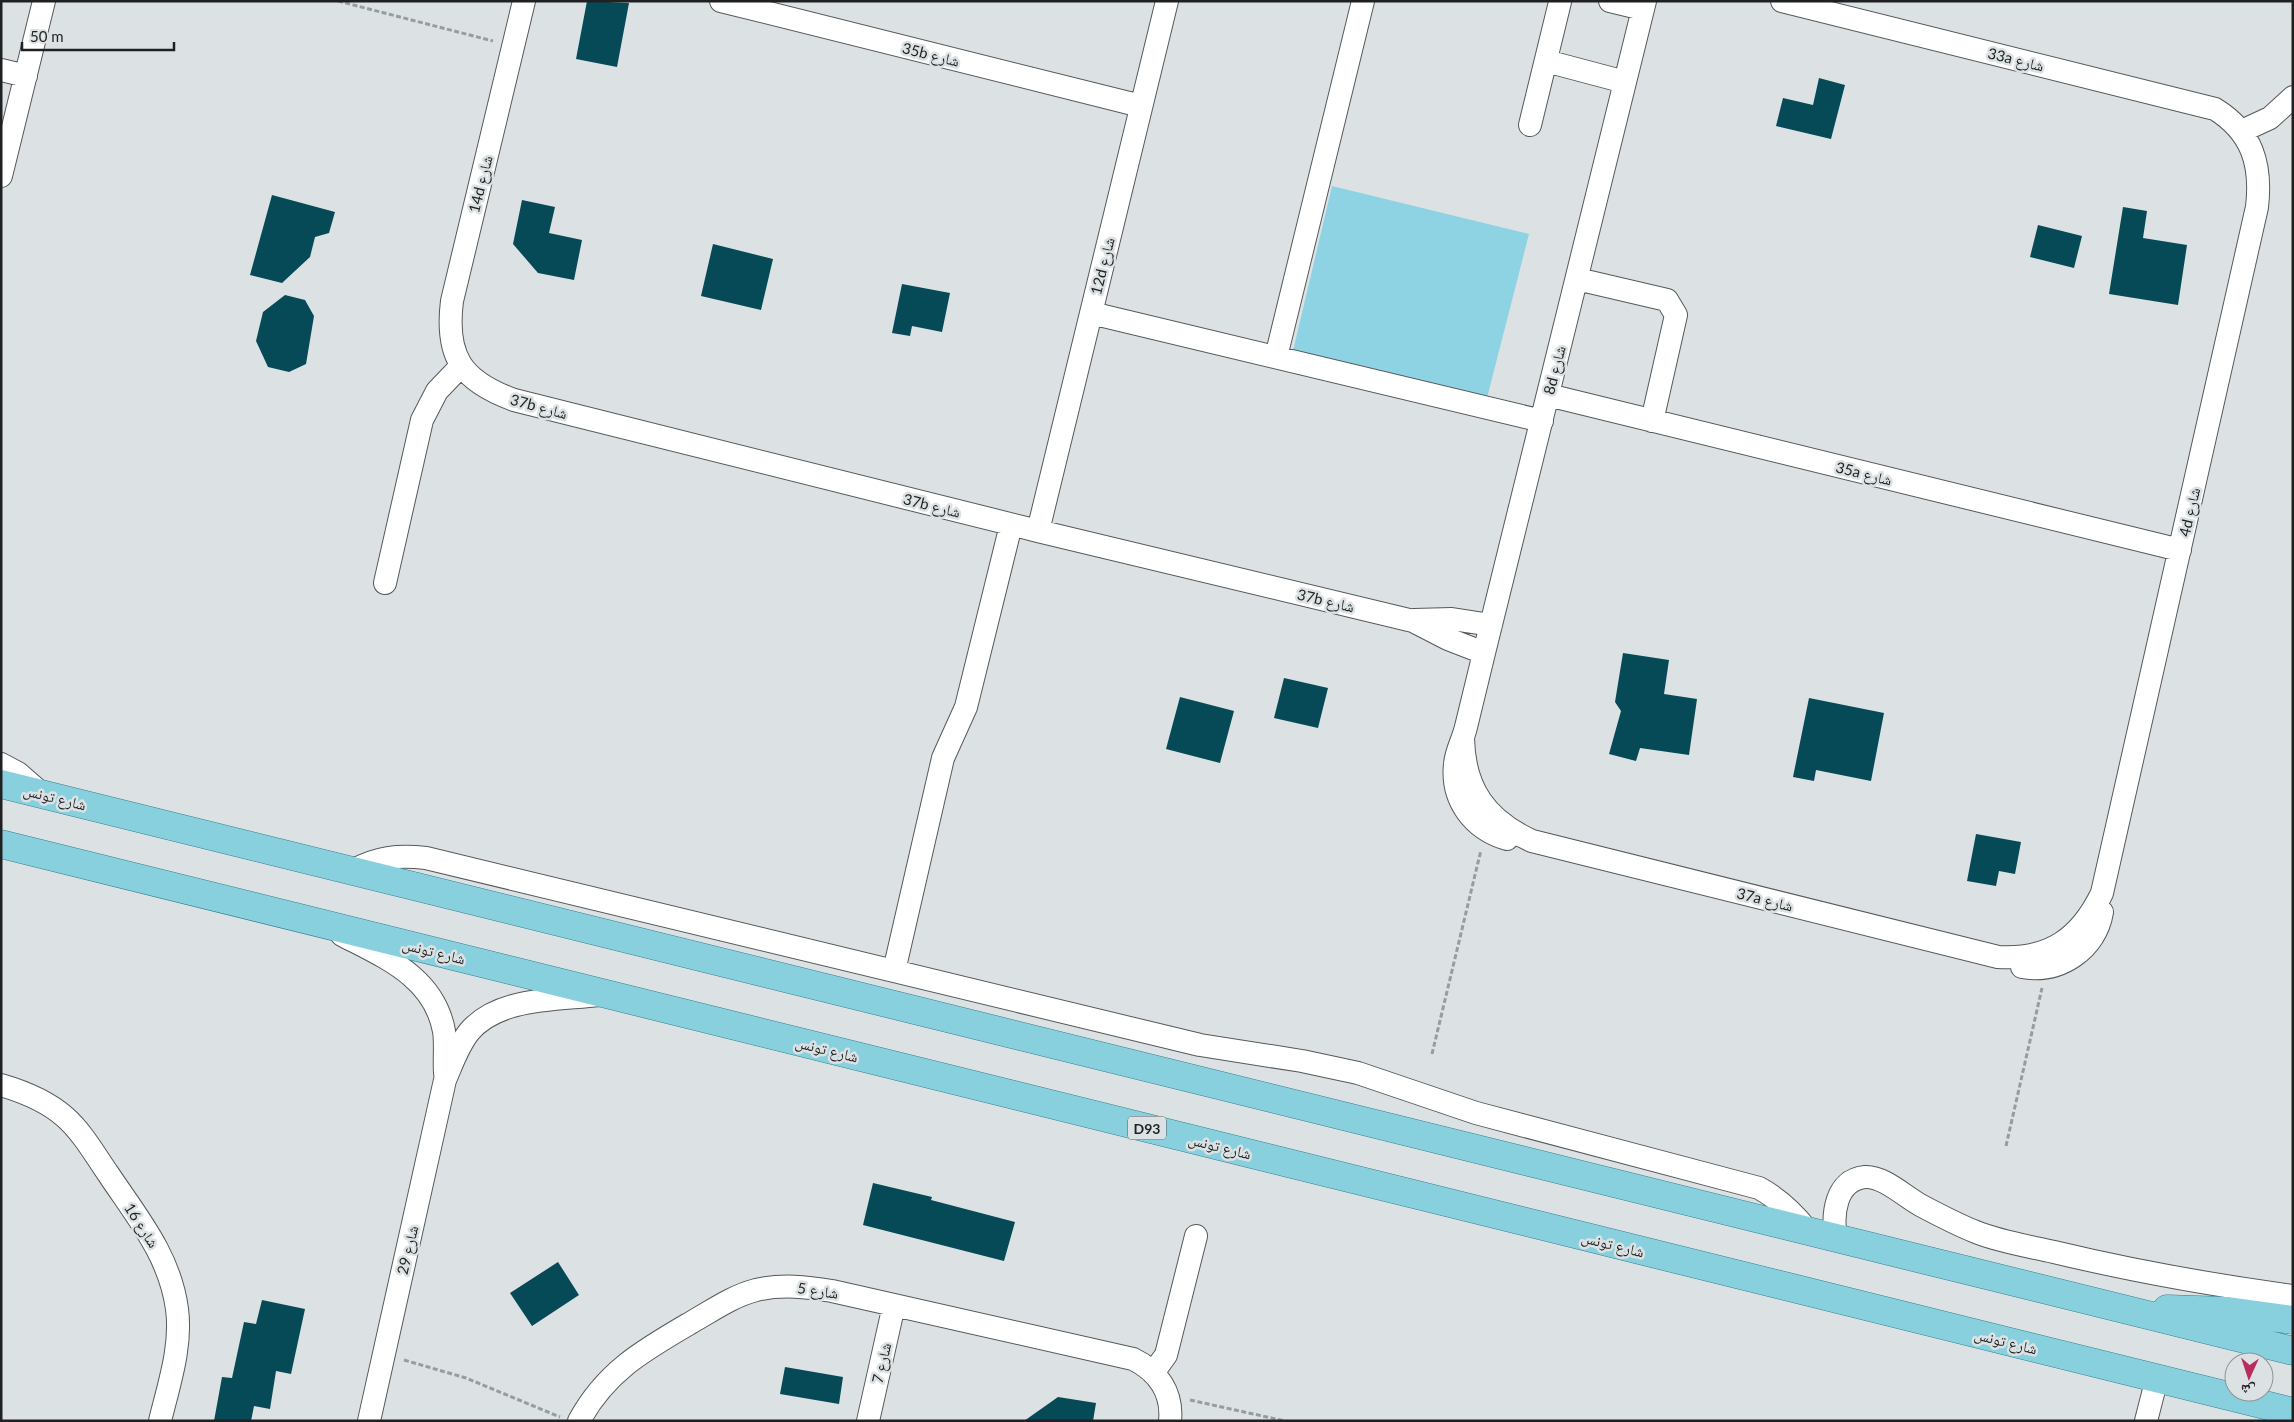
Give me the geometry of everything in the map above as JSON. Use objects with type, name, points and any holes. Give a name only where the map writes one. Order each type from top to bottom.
[{"type":"main road","name":"شارع تونس","points":[[1,784],[2293,1351]]},
{"type":"main road","name":"شارع تونس","points":[[1,844],[2293,1412]]},
{"type":"main road","points":[[2132,1311],[2195,1309],[2293,1320]]},
{"type":"street","points":[[1,176],[44,1]]},
{"type":"street","name":"14d شارع","points":[[460,367],[453,351],[450,335],[452,301],[524,1]]},
{"type":"street","name":"35b شارع","points":[[721,1],[1141,106]]},
{"type":"street","name":"12d شارع","points":[[1038,531],[1167,1]]},
{"type":"street","points":[[1276,357],[1363,1]]},
{"type":"street","points":[[1610,1],[1644,5]]},
{"type":"street","name":"33a شارع","points":[[1782,1],[2198,103],[2215,109],[2230,119],[2242,131]]},
{"type":"street","points":[[1530,125],[1560,2]]},
{"type":"street","name":"8d شارع","points":[[1474,807],[1466,771],[1463,738],[1644,5]]},
{"type":"street","points":[[1546,61],[1625,82]]},
{"type":"street","points":[[1,70],[26,76]]},
{"type":"street","points":[[2242,131],[2270,118],[2293,96]]},
{"type":"street","name":"4d شارع","points":[[2069,949],[2089,942],[2102,914],[2102,894],[2257,207],[2259,191],[2257,168],[2250,145],[2242,131]]},
{"type":"street","points":[[1577,279],[1667,300],[1676,314],[1652,421]]},
{"type":"street","points":[[1091,313],[1542,421]]},
{"type":"street","points":[[385,583],[422,420],[436,391],[460,367]]},
{"type":"street","name":"37b شارع","points":[[460,367],[485,387],[514,400],[1010,525],[1413,620],[1452,619],[1491,625]]},
{"type":"street","name":"35a شارع","points":[[1548,395],[2180,550]]},
{"type":"street","points":[[894,971],[944,758],[966,707],[1010,525]]},
{"type":"street","name":"37b شارع","points":[[1413,620],[1448,639],[1484,653]]},
{"type":"street","points":[[1,764],[18,773],[42,794]]},
{"type":"street","name":"37a شارع","points":[[1474,807],[1486,830],[1508,839],[1532,840],[1998,957],[2017,966],[2047,967],[2069,949]]},
{"type":"street","name":"37a شارع","points":[[1474,807],[1502,825],[1532,840]]},
{"type":"street","points":[[352,871],[380,858],[395,856],[426,858],[1200,1045],[1302,1061],[1358,1073],[1476,1113],[1759,1188],[1778,1199],[1794,1213],[1807,1230]]},
{"type":"street","name":"شارع 29","points":[[317,922],[395,963],[422,985],[432,999],[442,1021],[444,1033],[444,1080],[369,1421]]},
{"type":"street","name":"37a شارع","points":[[1998,957],[2026,957],[2069,949]]},
{"type":"street","name":"شارع 29","points":[[444,1080],[470,1031],[490,1015],[512,1006],[607,994]]},
{"type":"street","name":"شارع 16","points":[[1,1085],[18,1090],[42,1101],[78,1129],[158,1248],[174,1289],[178,1326],[174,1359],[160,1421]]},
{"type":"street","points":[[1836,1238],[1834,1218],[1843,1190],[1857,1179],[1875,1178],[1940,1215],[1995,1238],[2168,1277],[2293,1296]]},
{"type":"street","points":[[1153,1372],[1159,1368],[1166,1354],[1196,1236]]},
{"type":"street","name":"شارع 5","points":[[579,1421],[604,1384],[620,1368],[655,1344],[729,1300],[771,1288],[792,1286],[832,1291],[1098,1353],[1133,1359],[1153,1372],[1161,1382],[1168,1396],[1171,1412],[1170,1421]]},
{"type":"street","name":"شارع 7","points":[[868,1421],[894,1305]]},
{"type":"street","name":"شارع 5","points":[[1098,1353],[1144,1382],[1156,1403],[1158,1421]]},
{"type":"street","points":[[2146,1421],[2157,1378]]},
{"type":"path","points":[[338,1],[514,46]]},
{"type":"path","points":[[1432,1054],[1486,830]]},
{"type":"path","points":[[2006,1146],[2047,967]]},
{"type":"path","points":[[384,1354],[466,1378],[552,1412],[566,1421]]},
{"type":"path","points":[[1168,1396],[1285,1421]]},
{"type":"shaded area","points":[[1332,186],[1529,234],[1487,398],[1293,351]]},
{"type":"building","points":[[587,1],[629,3],[617,67],[576,59]]},
{"type":"building","points":[[1819,78],[1845,85],[1831,139],[1776,126],[1783,98],[1813,105]]},
{"type":"building","points":[[272,195],[335,212],[329,233],[315,237],[310,257],[282,283],[250,275]]},
{"type":"building","points":[[522,200],[555,207],[549,233],[582,240],[574,280],[538,273],[513,244]]},
{"type":"building","points":[[2123,207],[2147,211],[2143,238],[2187,245],[2178,305],[2109,294]]},
{"type":"building","points":[[2038,225],[2082,236],[2074,268],[2030,257]]},
{"type":"building","points":[[713,244],[773,259],[761,310],[701,296]]},
{"type":"building","points":[[902,284],[950,293],[942,332],[912,326],[910,336],[892,333]]},
{"type":"building","points":[[285,295],[305,300],[314,316],[306,364],[289,372],[268,367],[256,341],[263,312]]},
{"type":"building","points":[[1623,653],[1669,660],[1664,694],[1697,699],[1689,755],[1640,748],[1636,761],[1609,754],[1621,711],[1615,702]]},
{"type":"building","points":[[1284,678],[1328,688],[1318,728],[1274,718]]},
{"type":"building","points":[[1180,697],[1234,711],[1220,763],[1166,749]]},
{"type":"building","points":[[1809,698],[1884,713],[1871,781],[1816,770],[1814,781],[1793,777]]},
{"type":"building","points":[[1976,834],[2021,842],[2015,874],[1999,871],[1996,886],[1967,881]]},
{"type":"building","points":[[873,1183],[932,1197],[931,1200],[1015,1222],[1004,1261],[863,1225]]},
{"type":"building","points":[[558,1262],[579,1295],[532,1326],[510,1293]]},
{"type":"building","points":[[262,1300],[305,1309],[291,1374],[276,1371],[270,1409],[254,1406],[251,1421],[214,1421],[222,1377],[232,1378],[244,1322],[256,1324]]},
{"type":"building","points":[[785,1367],[843,1377],[839,1404],[780,1394]]},
{"type":"building","points":[[1058,1397],[1096,1403],[1093,1421],[1024,1421]]}]
